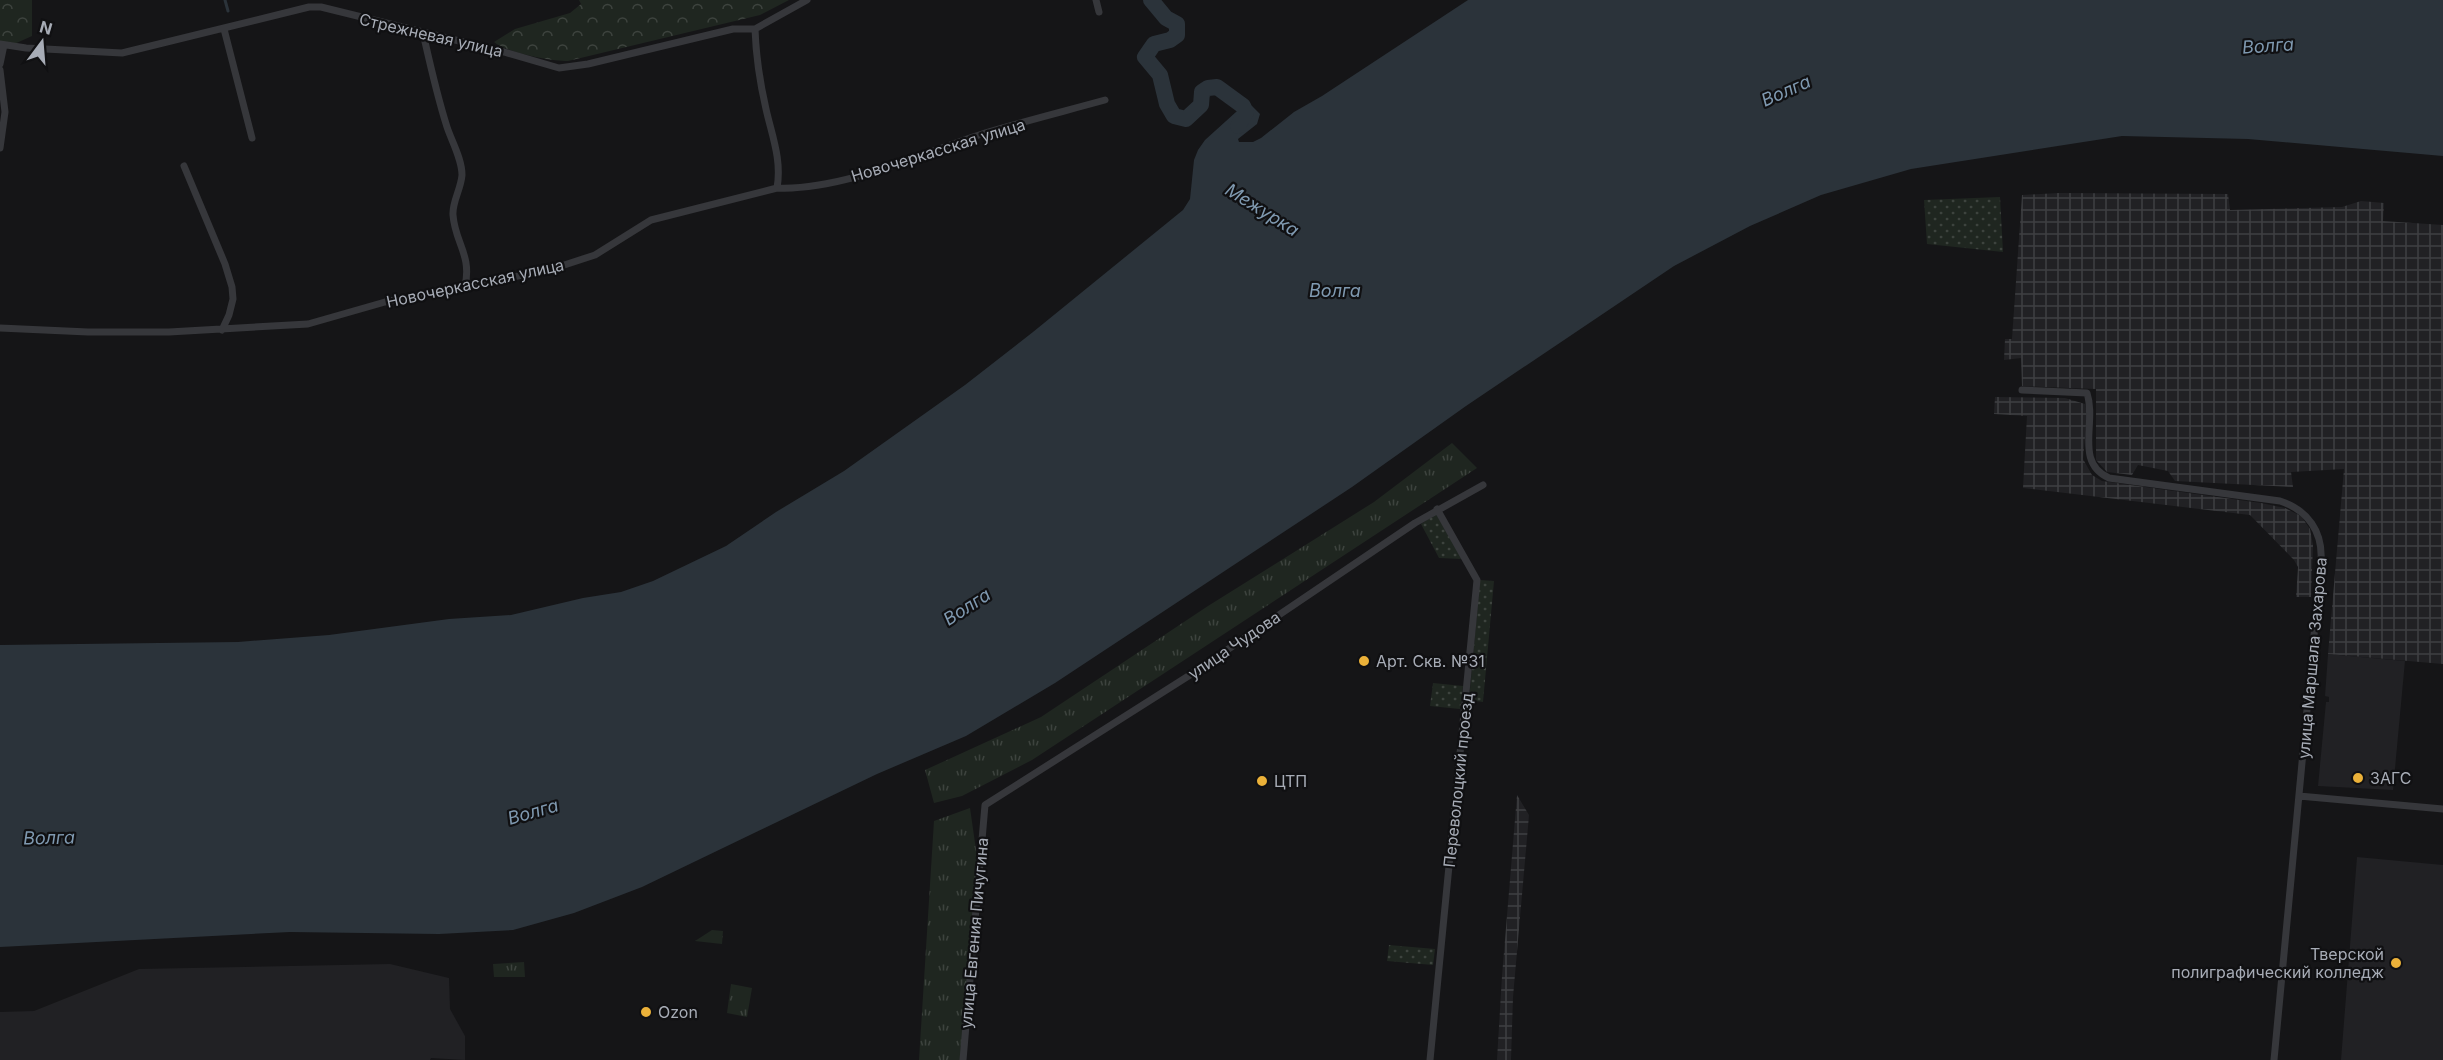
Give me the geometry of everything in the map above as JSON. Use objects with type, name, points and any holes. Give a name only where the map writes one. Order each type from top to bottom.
[{"type":"street","points":[[777,188],[780,170],[765,107],[755,29],[807,0]]},
{"type":"street","points":[[1096,0],[1099,12]]},
{"type":"street","name":"Стрежневая улица","points":[[2,45],[115,53],[309,7],[321,7],[504,52],[559,68],[588,64],[733,29],[755,29]]},
{"type":"street","points":[[224,29],[252,138]]},
{"type":"street","points":[[423,33],[446,125],[462,176],[453,208],[453,217],[462,242],[468,272],[465,286]]},
{"type":"street","points":[[0,64],[2,45]]},
{"type":"street","points":[[0,70],[5,112],[0,148]]},
{"type":"street","name":"Новочеркасская улица","points":[[0,328],[88,332],[222,330],[308,324],[385,302],[549,270],[595,255],[651,220],[777,188],[794,188],[852,177],[914,159],[984,134],[1105,100]]},
{"type":"street","points":[[184,166],[225,264],[232,287],[233,299],[230,315],[222,330]]},
{"type":"street","name":"улица Маршала Захарова","points":[[2022,390],[2088,393],[2091,405],[2088,452],[2092,465],[2098,473],[2109,478],[2280,501],[2295,507],[2313,524],[2320,539],[2322,554],[2274,1060]]},
{"type":"street","name":"улица Чудова","points":[[985,805],[1190,675],[1437,509],[1483,485]]},
{"type":"street","name":"Переволоцкий проезд","points":[[1430,1060],[1477,580],[1437,509]]},
{"type":"street","points":[[2299,796],[2443,809]]},
{"type":"street","name":"улица Евгения Пичугина","points":[[963,1060],[985,805]]},
{"type":"shaded area","points":[[2059,193],[2228,194],[2230,210],[2342,207],[2361,201],[2384,203],[2383,221],[2443,225],[2443,664],[2328,654],[2344,469],[2291,472],[2293,487],[2175,481],[2168,471],[2138,465],[2132,475],[2107,472],[2096,460],[2096,389],[2022,386],[2021,358],[2004,360],[2005,339],[2012,339],[2022,195]]},
{"type":"shaded area","points":[[1995,397],[2065,398],[2085,404],[2087,414],[2083,459],[2092,475],[2102,481],[2261,503],[2285,508],[2301,516],[2310,529],[2313,545],[2311,597],[2296,597],[2298,567],[2294,560],[2250,515],[2023,488],[2027,416],[1994,414]]},
{"type":"shaded area","points":[[2328,654],[2405,661],[2393,790],[2318,786],[2326,702],[2329,702],[2329,697],[2325,696]]},
{"type":"shaded area","points":[[1517,795],[1529,815],[1513,997],[1511,1060],[1497,1060],[1502,976]]},
{"type":"shaded area","name":"Тверской полиграфический колледж","points":[[2357,857],[2443,865],[2443,1060],[2341,1060]]},
{"type":"shaded area","points":[[390,964],[449,978],[450,1009],[465,1036],[465,1060],[431,1058],[430,1060],[0,1060],[0,1012],[34,1011],[139,969]]},
{"type":"green space","points":[[0,0],[32,0],[32,36],[12,45],[0,41]]},
{"type":"green space","points":[[579,0],[789,0],[760,15],[568,61],[530,56],[509,50],[494,42],[515,29],[570,13],[581,4]]},
{"type":"green space","points":[[2000,197],[2003,252],[1927,244],[1924,200]]},
{"type":"green space","points":[[1452,443],[1477,468],[1032,760],[962,796],[934,803],[925,770],[1041,717],[1208,606],[1374,502]]},
{"type":"green space","points":[[1436,514],[1462,559],[1439,558],[1421,524]]},
{"type":"green space","points":[[1480,580],[1494,581],[1483,702],[1469,700]]},
{"type":"green space","points":[[1433,683],[1463,686],[1460,709],[1430,706]]},
{"type":"green space","points":[[970,808],[979,871],[963,1060],[919,1060],[934,821]]},
{"type":"green space","points":[[712,930],[723,931],[722,944],[695,941]]},
{"type":"green space","points":[[1389,945],[1435,949],[1433,965],[1387,961]]},
{"type":"green space","points":[[524,962],[525,977],[494,977],[493,964]]},
{"type":"green space","points":[[731,984],[752,988],[747,1017],[727,1013]]},
{"type":"water","name":"Волга","points":[[1468,0],[2443,0],[2443,156],[2248,139],[2122,136],[1911,169],[1821,195],[1750,226],[1674,266],[1466,406],[1352,487],[1055,683],[966,736],[877,774],[642,887],[574,913],[513,930],[439,934],[290,932],[0,947],[0,645],[238,642],[329,635],[449,619],[511,615],[583,598],[621,592],[653,581],[726,546],[776,512],[844,471],[965,385],[1033,332],[1183,210],[1190,199],[1194,160],[1198,150],[1205,140],[1243,106],[1252,106],[1260,114],[1257,124],[1238,139],[1239,142],[1253,142],[1294,112]]},
{"type":"waterway","points":[[225,0],[228,11]]},
{"type":"waterway","name":"Межурка","points":[[1151,0],[1166,18],[1177,24],[1177,35],[1170,40],[1154,44],[1145,57],[1160,75],[1167,104],[1174,116],[1186,119],[1201,105],[1202,92],[1208,88],[1217,87],[1243,106],[1246,112],[1238,126]]},
{"type":"place","name":"Арт. Скв. №31","points":[[1364,661]]},
{"type":"place","name":"ЗАГС","points":[[2358,778]]},
{"type":"place","name":"ЦТП","points":[[1262,781]]},
{"type":"place","name":"Тверской полиграфический колледж","points":[[2396,963]]},
{"type":"place","name":"Ozon","points":[[646,1012]]}]
